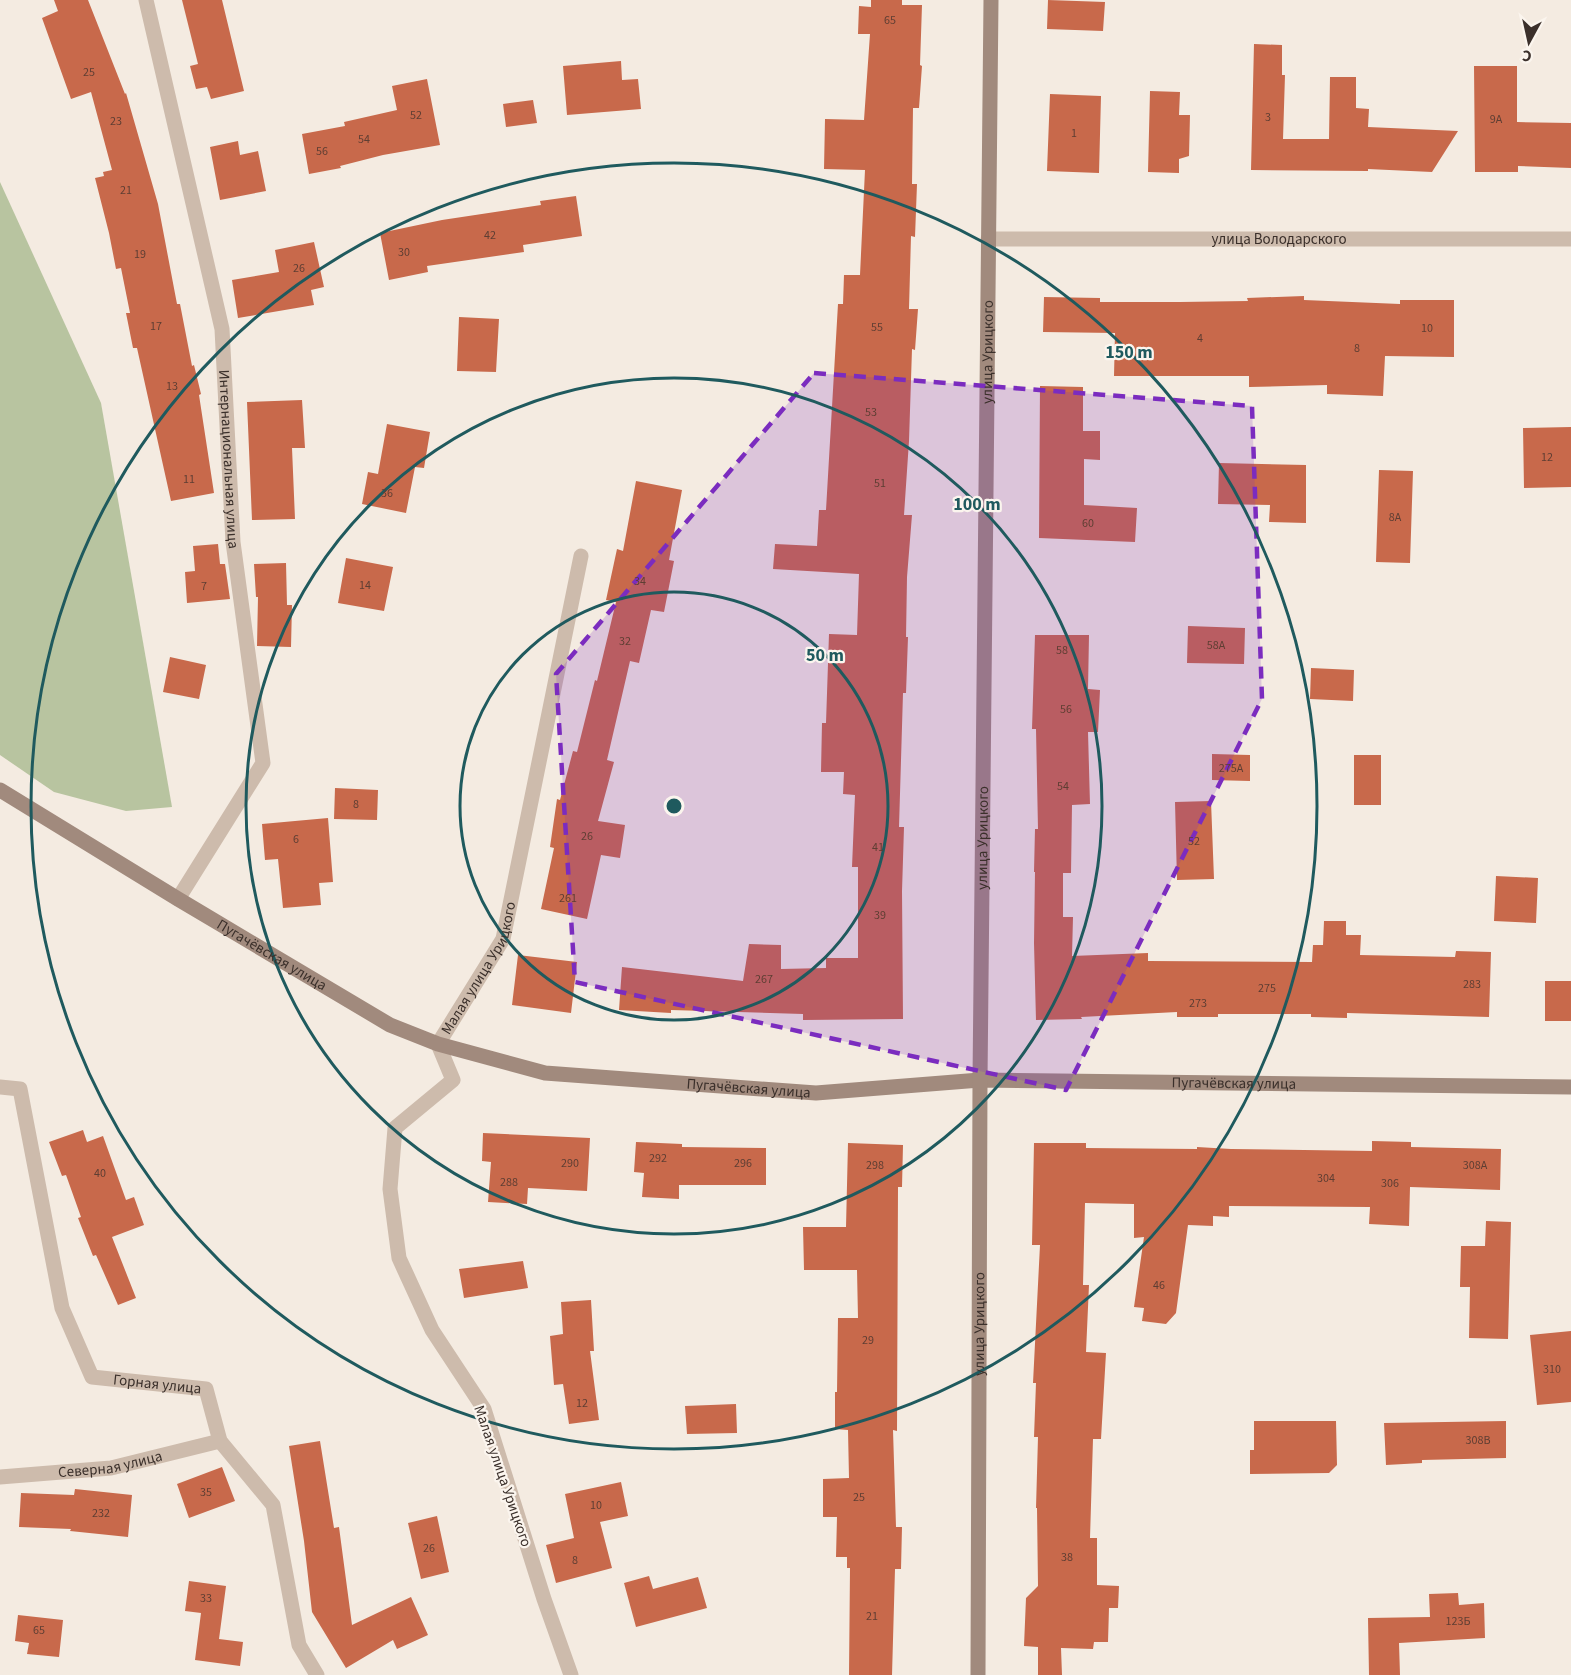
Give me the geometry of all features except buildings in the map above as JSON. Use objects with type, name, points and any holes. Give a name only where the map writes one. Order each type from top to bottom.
[{"type":"street","name":"Интернациональная улица","points":[[146,0],[222,329],[233,542],[263,763],[178,899]]},
{"type":"street","name":"улица Урицкого","points":[[978,1675],[980,1080],[991,0]]},
{"type":"street","name":"улица Володарского","points":[[988,239],[1571,238]]},
{"type":"street","name":"Малая улица Урицкого","points":[[571,1675],[544,1599],[484,1409],[432,1330],[399,1258],[390,1189],[395,1128],[453,1080],[438,1044],[503,939],[581,556]]},
{"type":"street","name":"Пугачёвская улица","points":[[0,789],[178,899],[390,1025],[438,1044],[545,1073],[816,1093],[980,1080],[1571,1088]]},
{"type":"street","name":"Горная улица","points":[[0,1087],[20,1089],[62,1308],[92,1377],[206,1389],[220,1441],[273,1505],[299,1645],[317,1675]]},
{"type":"street","name":"Северная улица","points":[[0,1477],[111,1468],[220,1441]]},
{"type":"highlighted area","points":[[814,373],[1252,406],[1262,699],[1066,1090],[575,982],[556,674]]},
{"type":"green space","points":[[0,182],[101,403],[172,807],[126,811],[54,792],[0,755]]}]
